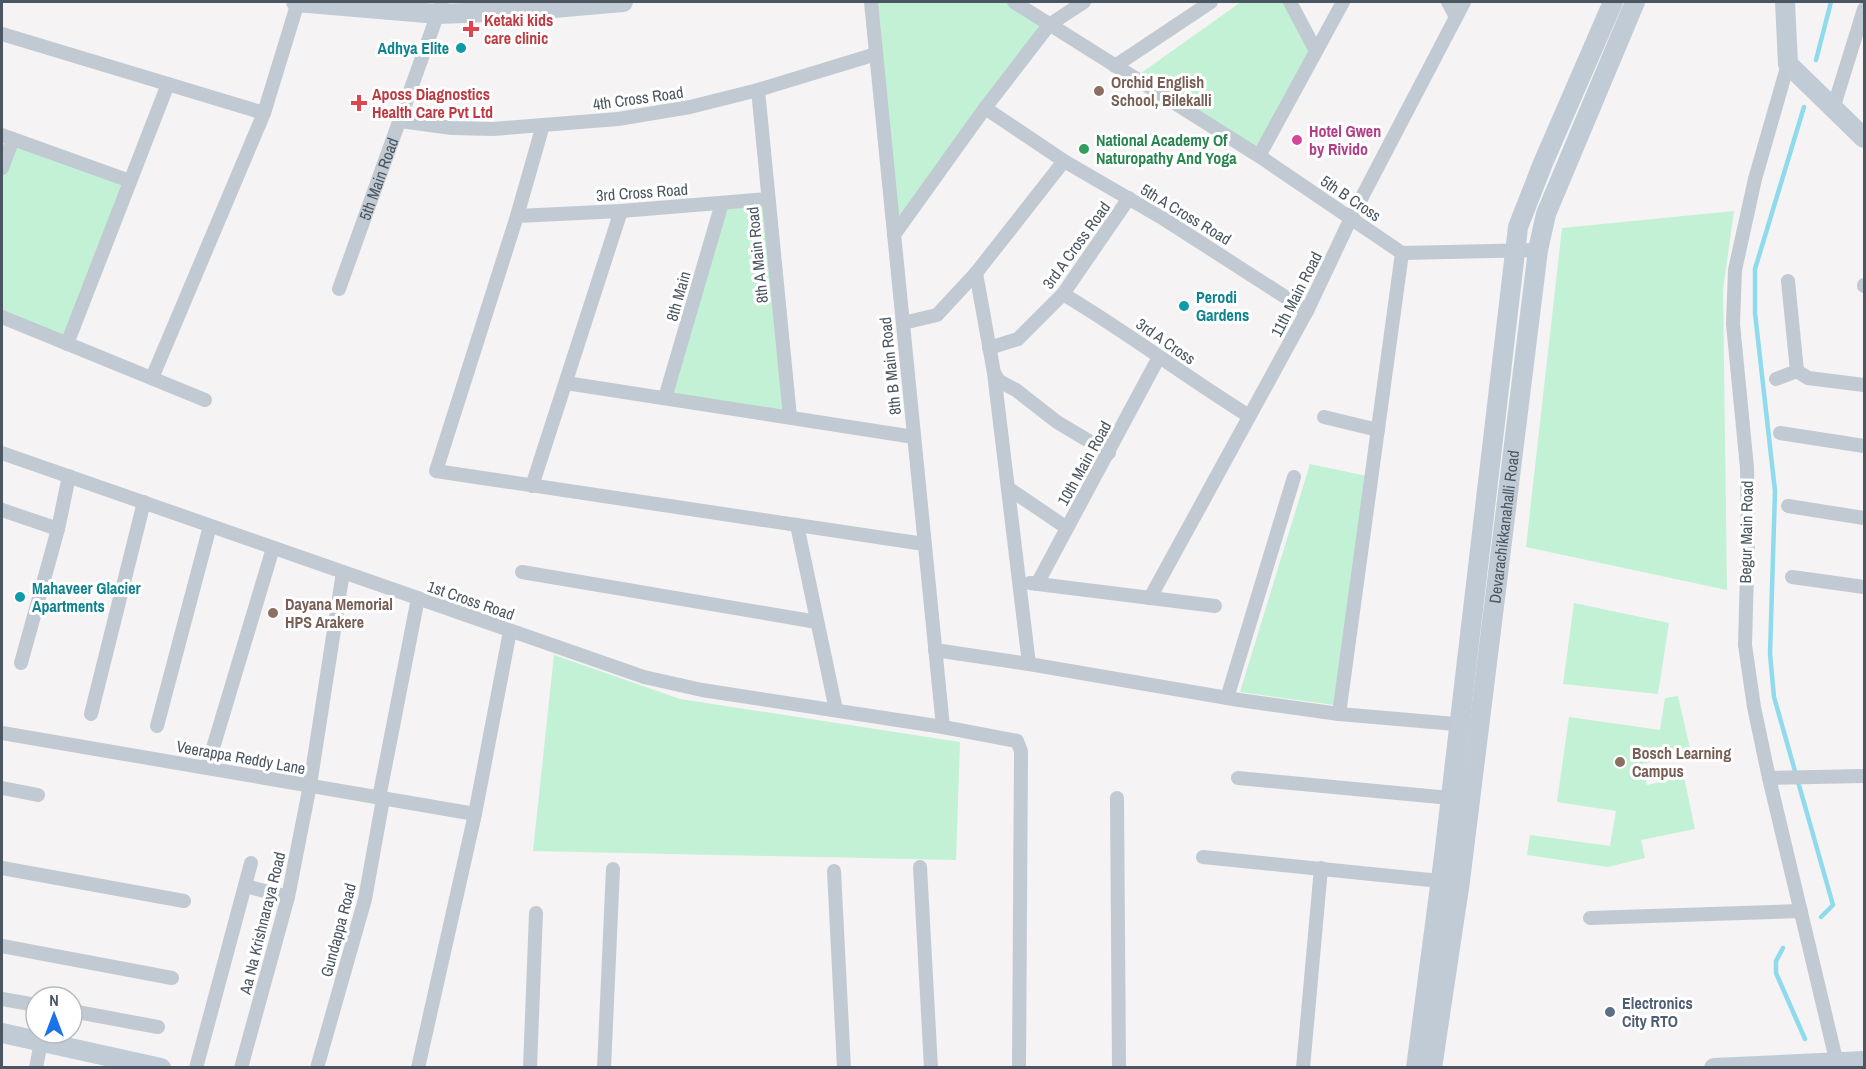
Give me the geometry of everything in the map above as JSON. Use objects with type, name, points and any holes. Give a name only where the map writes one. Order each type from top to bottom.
[{"type":"main road","points":[[297,2],[519,11],[623,2]]},
{"type":"main road","name":"Devarachikkanahalli Road","points":[[1432,1068],[1460,881],[1468,725],[1489,485],[1518,227],[1613,2]]},
{"type":"main road","name":"Devarachikkanahalli Road","points":[[1416,1068],[1450,798],[1468,725],[1538,250],[1546,214],[1635,2]]},
{"type":"main road","name":"Begur Main Road","points":[[1785,2],[1788,64]]},
{"type":"main road","points":[[1788,64],[1864,138]]},
{"type":"main road","points":[[2,1034],[24,1039]]},
{"type":"main road","points":[[51,1045],[113,1063],[161,1068]]},
{"type":"main road","points":[[1714,1068],[1864,1061]]},
{"type":"street","points":[[152,378],[264,113],[297,2]]},
{"type":"street","name":"8th B Main Road","points":[[871,2],[943,727]]},
{"type":"street","name":"5th B Cross","points":[[1014,2],[1259,156],[1402,253]]},
{"type":"street","points":[[894,235],[985,108],[1049,25],[1084,2]]},
{"type":"street","points":[[1115,66],[1211,2]]},
{"type":"street","points":[[1290,2],[1316,51]]},
{"type":"street","points":[[1259,156],[1343,2]]},
{"type":"street","points":[[1448,2],[1456,17]]},
{"type":"street","name":"11th Main Road","points":[[1150,598],[1307,311],[1351,218],[1464,2]]},
{"type":"street","name":"5th Main Road","points":[[339,289],[440,8]]},
{"type":"street","points":[[1833,109],[1864,9]]},
{"type":"street","points":[[2,34],[264,113]]},
{"type":"street","name":"4th Cross Road","points":[[400,121],[467,129],[618,119],[670,111],[758,90],[876,54]]},
{"type":"street","name":"Begur Main Road","points":[[1788,64],[1744,224],[1735,270],[1733,324],[1747,468],[1745,645],[1754,707],[1769,778],[1838,1064]]},
{"type":"street","points":[[67,344],[168,84]]},
{"type":"street","name":"8th A Main Road","points":[[758,90],[790,417]]},
{"type":"street","name":"5th A Cross Road","points":[[985,108],[1064,161],[1129,198],[1307,311]]},
{"type":"street","points":[[543,125],[517,216],[436,471],[924,544]]},
{"type":"street","points":[[2,168],[7,137],[130,181]]},
{"type":"street","points":[[903,323],[937,315],[976,273],[1064,161]]},
{"type":"street","name":"3rd A Cross Road","points":[[989,348],[1018,339],[1063,294],[1129,198]]},
{"type":"street","name":"3rd Cross Road","points":[[517,216],[621,211],[768,199]]},
{"type":"street","name":"8th Main","points":[[665,398],[722,203]]},
{"type":"street","points":[[532,486],[621,211]]},
{"type":"street","points":[[1339,714],[1402,253],[1538,250]]},
{"type":"street","points":[[976,273],[994,373],[1029,664]]},
{"type":"street","points":[[1788,282],[1797,371]]},
{"type":"street","name":"3rd A Cross","points":[[1063,294],[1116,326],[1249,416]]},
{"type":"street","points":[[2,317],[205,400]]},
{"type":"street","name":"10th Main Road","points":[[1037,584],[1159,357]]},
{"type":"street","points":[[1776,379],[1797,371]]},
{"type":"street","points":[[1797,371],[1808,378],[1864,385]]},
{"type":"street","points":[[994,373],[999,381],[1016,390],[1057,422],[1109,453]]},
{"type":"street","points":[[566,383],[914,437]]},
{"type":"street","points":[[1324,417],[1378,430]]},
{"type":"street","points":[[1780,433],[1864,446]]},
{"type":"street","name":"1st Cross Road","points":[[2,453],[619,669],[666,683],[1017,741],[1020,745],[1019,1068]]},
{"type":"street","points":[[21,663],[58,529],[69,476]]},
{"type":"street","points":[[1227,698],[1294,477]]},
{"type":"street","points":[[1008,488],[1067,528]]},
{"type":"street","points":[[91,714],[144,502]]},
{"type":"street","points":[[1788,506],[1864,518]]},
{"type":"street","points":[[2,510],[58,529]]},
{"type":"street","points":[[797,525],[836,710]]},
{"type":"street","points":[[157,726],[210,526]]},
{"type":"street","points":[[207,768],[273,548]]},
{"type":"street","name":"Aa Na Krishnaraya Road","points":[[241,1068],[288,897],[310,785],[343,572]]},
{"type":"street","points":[[522,573],[818,622]]},
{"type":"street","points":[[1792,577],[1864,587]]},
{"type":"street","points":[[1019,582],[1215,606]]},
{"type":"street","name":"Gundappa Road","points":[[316,1068],[365,899],[418,598]]},
{"type":"street","points":[[418,1068],[476,813],[510,631]]},
{"type":"street","points":[[935,650],[1339,714],[1468,725]]},
{"type":"street","name":"Veerappa Reddy Lane","points":[[2,733],[476,813]]},
{"type":"street","points":[[1769,778],[1864,776]]},
{"type":"street","points":[[1238,778],[1450,798]]},
{"type":"street","points":[[2,788],[38,795]]},
{"type":"street","points":[[1117,798],[1119,1068]]},
{"type":"street","points":[[1203,857],[1440,881]]},
{"type":"street","points":[[196,1068],[251,863]]},
{"type":"street","points":[[920,867],[931,1068]]},
{"type":"street","points":[[2,868],[184,902]]},
{"type":"street","points":[[1303,1068],[1321,868]]},
{"type":"street","points":[[604,1068],[613,869]]},
{"type":"street","points":[[834,871],[844,1068]]},
{"type":"street","points":[[245,886],[288,897]]},
{"type":"street","points":[[1590,918],[1801,911]]},
{"type":"street","points":[[530,1068],[536,914]]},
{"type":"street","points":[[2,946],[172,978]]},
{"type":"street","points":[[2,999],[24,1003]]},
{"type":"street","points":[[84,1013],[158,1027]]},
{"type":"street","points":[[36,1068],[40,1045]]},
{"type":"green space","points":[[871,2],[1014,2],[1049,25],[894,235]]},
{"type":"green space","points":[[1241,2],[1290,2],[1316,51],[1259,156],[1134,78]]},
{"type":"green space","points":[[13,139],[130,181],[67,344],[2,317],[2,168]]},
{"type":"green space","points":[[768,199],[790,417],[665,398],[722,203]]},
{"type":"green space","points":[[1734,211],[1723,290],[1727,590],[1526,547],[1562,228]]},
{"type":"green space","points":[[1310,464],[1367,476],[1341,706],[1240,692]]},
{"type":"green space","points":[[1574,603],[1669,623],[1658,694],[1563,684]]},
{"type":"green space","points":[[554,655],[680,699],[960,742],[956,860],[533,851]]},
{"type":"green space","points":[[1678,696],[1691,753],[1642,764],[1647,785],[1684,777],[1695,829],[1641,840],[1645,858],[1608,867],[1527,855],[1530,835],[1610,846],[1616,811],[1557,802],[1569,717],[1660,730],[1665,698]]},
{"type":"waterway","points":[[1816,60],[1831,2]]},
{"type":"waterway","points":[[1804,107],[1755,269],[1755,313],[1775,491],[1770,654],[1774,697],[1833,905],[1821,917]]},
{"type":"waterway","points":[[1783,948],[1776,961],[1776,973],[1805,1039]]},
{"type":"place","name":"Ketaki kids care clinic","points":[[471,29]]},
{"type":"place","name":"Adhya Elite","points":[[461,48]]},
{"type":"place","name":"Orchid English School, Bilekalli","points":[[1099,91]]},
{"type":"place","name":"Aposs Diagnostics Health Care Pvt Ltd","points":[[359,103]]},
{"type":"place","name":"Hotel Gwen by Rivido","points":[[1297,140]]},
{"type":"place","name":"National Academy Of Naturopathy And Yoga","points":[[1084,149]]},
{"type":"place","name":"Perodi Gardens","points":[[1184,306]]},
{"type":"place","name":"Mahaveer Glacier Apartments","points":[[20,597]]},
{"type":"place","name":"Dayana Memorial HPS Arakere","points":[[273,613]]},
{"type":"place","name":"Bosch Learning Campus","points":[[1620,762]]},
{"type":"place","name":"Electronics City RTO","points":[[1610,1012]]}]
